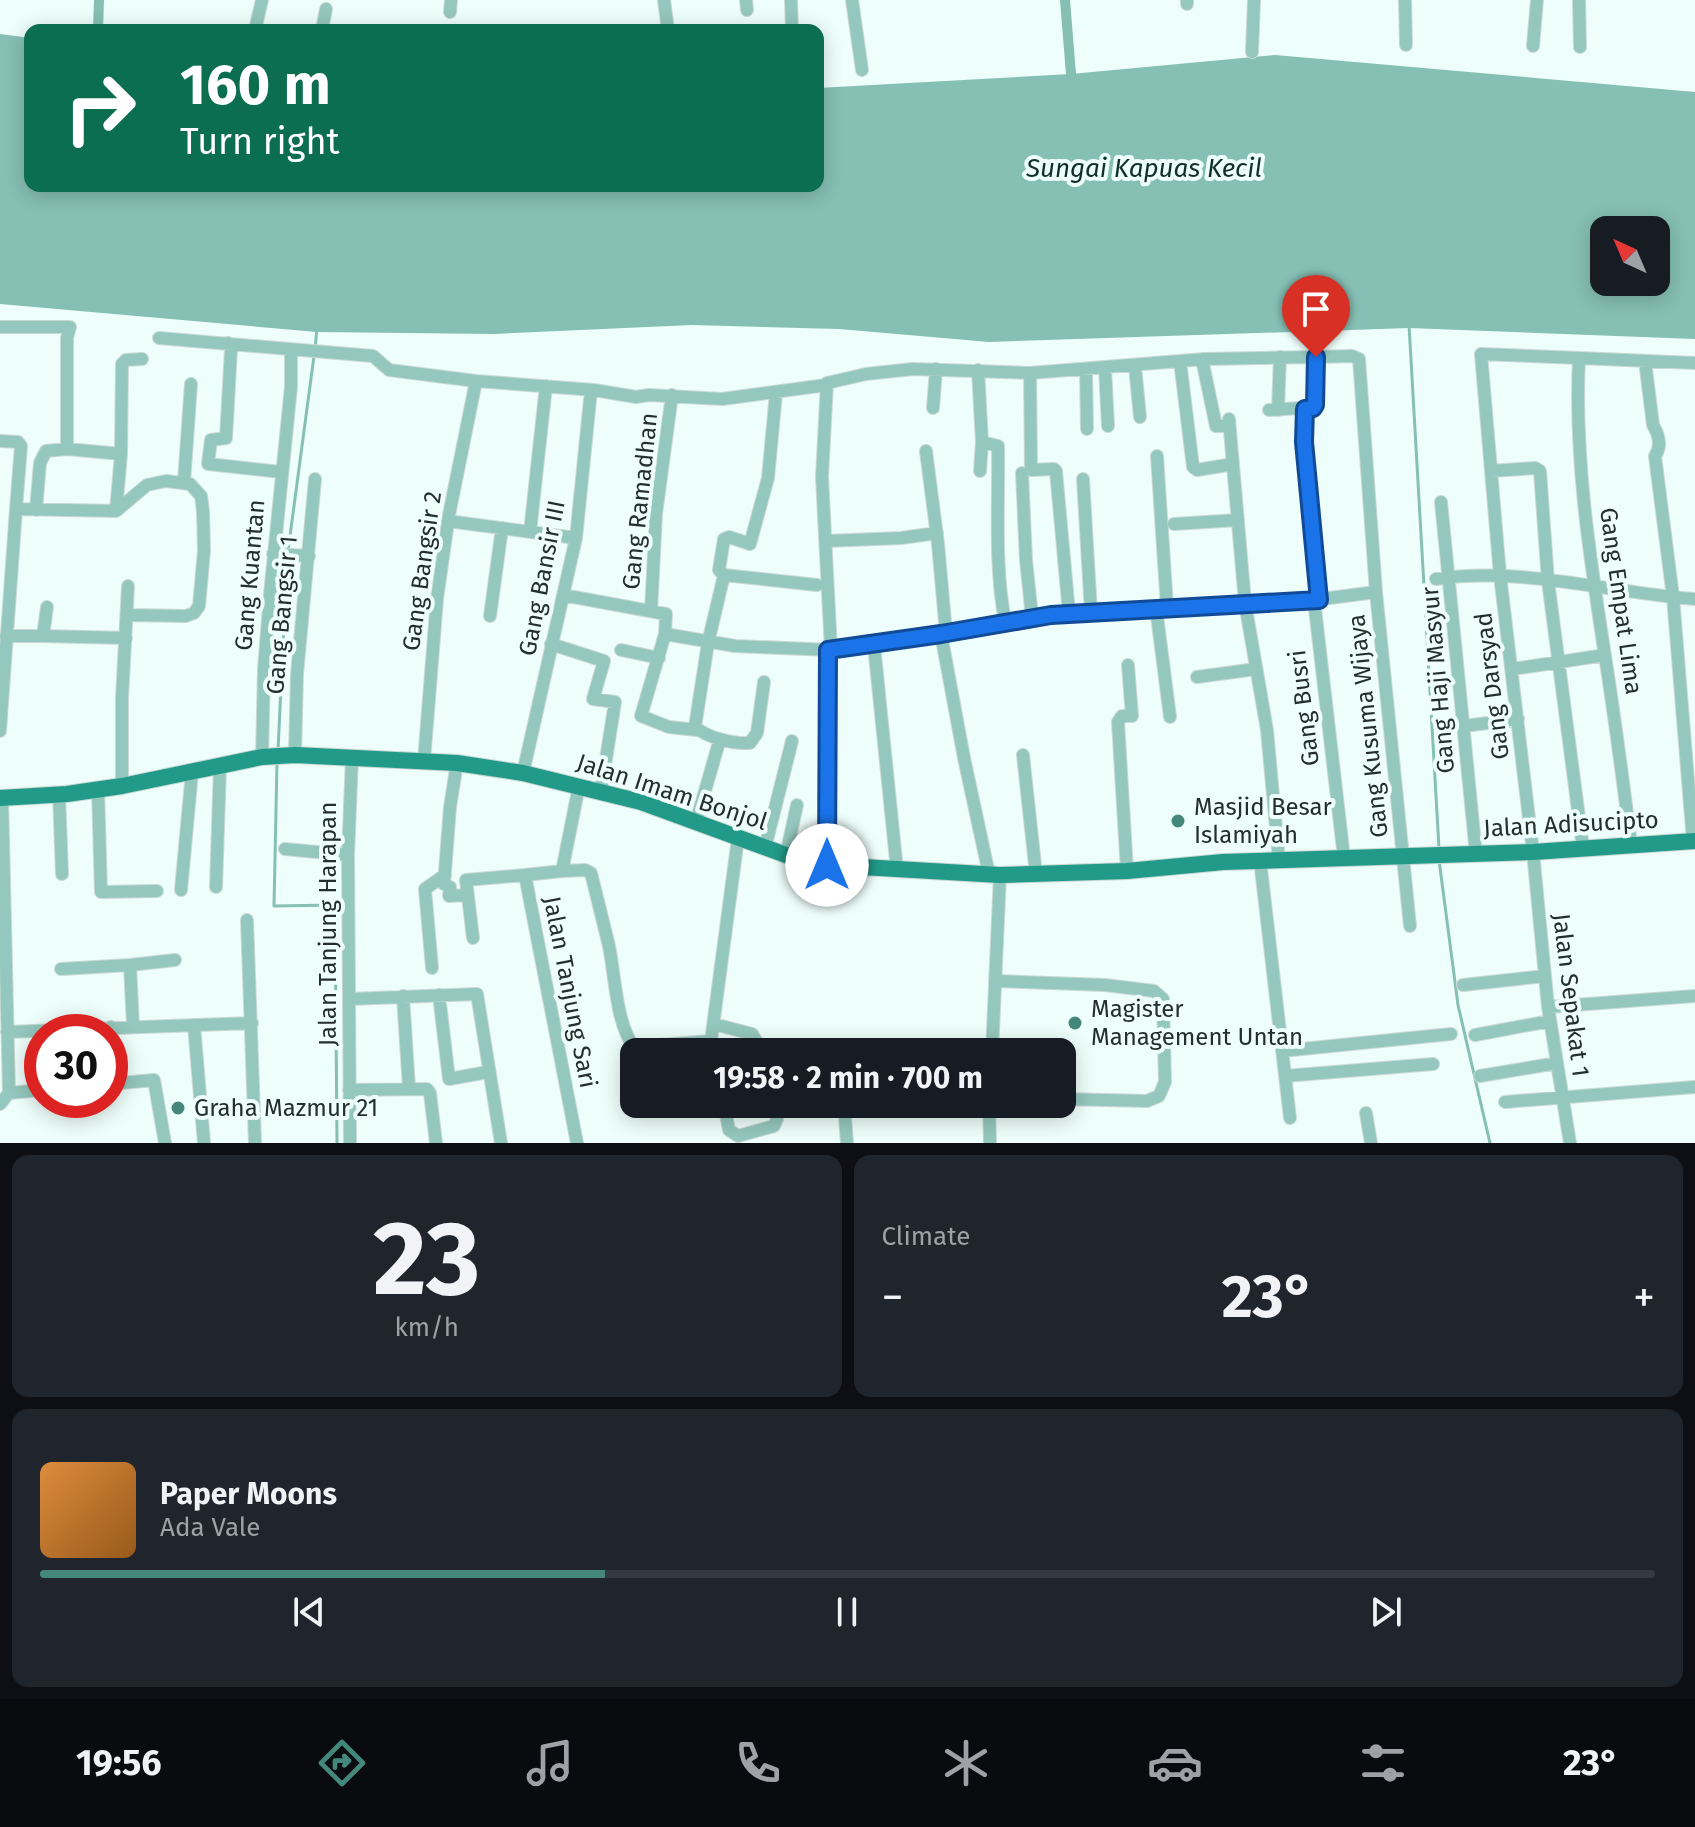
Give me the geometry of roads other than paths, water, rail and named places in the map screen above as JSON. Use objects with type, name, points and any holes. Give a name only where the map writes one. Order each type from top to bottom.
[{"type":"main road","name":"Jalan Imam Bonjol","points":[[1,798],[122,786],[263,757],[293,755],[457,763],[523,773],[641,802],[765,848],[827,865],[995,875],[1127,871],[1260,860],[1427,855]]},
{"type":"main road","name":"Jalan Adisucipto","points":[[1427,855],[1533,852],[1694,841]]},
{"type":"street","points":[[256,24],[262,0]]},
{"type":"street","points":[[664,0],[667,24]]},
{"type":"street","points":[[791,0],[792,24]]},
{"type":"street","points":[[852,0],[862,70]]},
{"type":"street","points":[[1252,52],[1254,0]]},
{"type":"street","points":[[1405,0],[1406,45]]},
{"type":"street","points":[[1533,46],[1537,0]]},
{"type":"street","points":[[1579,0],[1580,47]]},
{"type":"street","points":[[323,24],[326,9]]},
{"type":"street","points":[[0,327],[70,327],[67,338],[67,449]]},
{"type":"street","points":[[159,338],[373,356],[389,370],[476,384],[546,386],[636,397],[672,395],[722,399],[826,385],[866,374],[936,369],[1030,373],[1202,359],[1314,357]]},
{"type":"street","points":[[228,343],[231,349],[226,438],[211,440],[208,464],[281,472]]},
{"type":"street","name":"Gang Kuantan","points":[[263,757],[264,669],[277,554],[291,350]]},
{"type":"street","name":"Gang Darsyad","points":[[1533,852],[1500,575],[1481,354],[1579,360]]},
{"type":"street","name":"Gang Kusuma Wijaya","points":[[1314,357],[1352,356],[1359,359],[1376,592],[1410,926]]},
{"type":"street","points":[[1280,357],[1274,410],[1305,409]]},
{"type":"street","name":"Gang Busri","points":[[1314,357],[1315,406],[1305,409],[1305,451],[1344,858]]},
{"type":"street","points":[[116,511],[121,454],[122,364],[129,359],[142,359]]},
{"type":"street","points":[[1202,359],[1216,426],[1229,422],[1245,603],[1267,730],[1279,860]]},
{"type":"street","points":[[1579,360],[1695,363]]},
{"type":"street","name":"Gang Empat Lima","points":[[1579,360],[1581,469],[1593,586],[1631,844]]},
{"type":"street","points":[[1180,361],[1193,467],[1197,470],[1233,464]]},
{"type":"street","points":[[1645,361],[1653,425],[1660,446],[1655,456],[1673,597],[1694,841]]},
{"type":"street","points":[[1135,366],[1140,417]]},
{"type":"street","points":[[1105,368],[1108,426]]},
{"type":"street","points":[[933,408],[936,369]]},
{"type":"street","points":[[978,370],[983,412],[980,471]]},
{"type":"street","points":[[1086,370],[1087,429]]},
{"type":"street","points":[[1030,373],[1031,470],[1056,471],[1069,613]]},
{"type":"street","points":[[184,482],[191,384]]},
{"type":"street","name":"Gang Bangsir 2","points":[[424,761],[437,599],[448,521],[476,384]]},
{"type":"street","points":[[826,385],[822,477],[829,650],[827,865]]},
{"type":"street","points":[[530,532],[546,386]]},
{"type":"street","name":"Gang Bansir III","points":[[523,773],[576,538],[591,390]]},
{"type":"street","points":[[776,393],[768,478],[750,544],[729,537],[724,539],[719,570],[724,575],[817,585]]},
{"type":"street","name":"Gang Ramadhan","points":[[651,611],[656,514],[672,395]]},
{"type":"street","points":[[0,441],[18,442],[21,446],[10,515],[0,731]]},
{"type":"street","points":[[982,442],[998,446],[1000,591],[1005,621]]},
{"type":"street","points":[[36,510],[44,454],[54,448],[121,454]]},
{"type":"street","points":[[926,451],[937,533],[943,634],[966,772],[995,875],[993,1038]]},
{"type":"street","points":[[1157,456],[1161,608],[1170,717]]},
{"type":"street","points":[[1491,471],[1539,470],[1548,581],[1583,848]]},
{"type":"street","points":[[1022,473],[1032,617]]},
{"type":"street","points":[[120,474],[147,485]]},
{"type":"street","name":"Gang Bangsir 1","points":[[293,755],[306,556],[315,479]]},
{"type":"street","points":[[1083,479],[1091,612]]},
{"type":"street","points":[[10,515],[36,510],[116,511],[147,485],[158,482],[184,482],[198,491],[203,505],[204,551],[199,606],[194,613],[186,616],[127,615]]},
{"type":"street","name":"Gang Haji Masyur","points":[[1441,502],[1476,854]]},
{"type":"street","points":[[1174,524],[1238,520]]},
{"type":"street","points":[[448,521],[576,538]]},
{"type":"street","points":[[490,616],[502,528]]},
{"type":"street","points":[[826,541],[937,533]]},
{"type":"street","points":[[277,554],[306,556]]},
{"type":"street","points":[[697,730],[694,724],[708,643],[724,575]]},
{"type":"street","points":[[1436,579],[1500,575],[1695,599]]},
{"type":"street","points":[[122,786],[122,698],[128,586]]},
{"type":"street","points":[[665,634],[708,643],[780,650],[829,650],[1069,613],[1317,600],[1376,592]]},
{"type":"street","points":[[563,595],[667,615],[659,658],[641,716],[669,727],[697,730],[720,739],[747,744],[753,741],[757,733],[764,682]]},
{"type":"street","points":[[43,636],[47,607]]},
{"type":"street","points":[[6,636],[126,638]]},
{"type":"street","points":[[551,644],[604,661],[593,699],[615,702],[615,710],[601,791]]},
{"type":"street","points":[[874,645],[897,870]]},
{"type":"street","points":[[621,650],[659,658]]},
{"type":"street","points":[[1513,669],[1605,655]]},
{"type":"street","points":[[1127,871],[1118,722],[1122,716],[1132,716],[1128,665]]},
{"type":"street","points":[[1197,677],[1256,669]]},
{"type":"street","points":[[1464,726],[1518,719]]},
{"type":"street","points":[[696,822],[720,739]]},
{"type":"street","points":[[765,848],[792,741]]},
{"type":"street","points":[[1023,755],[1036,874]]},
{"type":"street","name":"Jalan Tanjung Harapan","points":[[350,1143],[348,855],[352,758]]},
{"type":"street","points":[[457,763],[450,807],[445,880],[450,887],[449,896],[468,895]]},
{"type":"street","points":[[216,887],[220,766]]},
{"type":"street","points":[[181,890],[192,772]]},
{"type":"street","name":"Jalan Tanjung Sari","points":[[577,1143],[525,875],[562,871],[579,786]]},
{"type":"street","points":[[98,789],[101,892],[157,891]]},
{"type":"street","points":[[59,794],[62,874]]},
{"type":"street","points":[[0,1104],[9,1093],[1,798]]},
{"type":"street","points":[[786,855],[797,805]]},
{"type":"street","points":[[713,1038],[738,838]]},
{"type":"street","points":[[285,849],[348,855]]},
{"type":"street","name":"Jalan Sepakat 1","points":[[1533,852],[1548,1007],[1570,1143]]},
{"type":"street","points":[[1260,860],[1290,1118]]},
{"type":"street","points":[[562,871],[585,870],[591,873],[628,1038]]},
{"type":"street","points":[[473,938],[466,880],[525,875]]},
{"type":"street","points":[[432,968],[425,889],[445,880]]},
{"type":"street","points":[[247,920],[255,1143]]},
{"type":"street","points":[[61,969],[175,960]]},
{"type":"street","points":[[130,965],[133,1026]]},
{"type":"street","points":[[1463,985],[1545,976]]},
{"type":"street","points":[[995,981],[1096,983],[1154,991],[1163,999],[1165,1082],[1159,1096],[1147,1101],[1076,1099]]},
{"type":"street","points":[[350,999],[477,994],[501,1143]]},
{"type":"street","points":[[439,995],[449,1079],[488,1072]]},
{"type":"street","points":[[403,996],[409,1088]]},
{"type":"street","points":[[1548,1007],[1695,996]]},
{"type":"street","points":[[1475,1035],[1550,1021]]},
{"type":"street","points":[[128,1026],[252,1023]]},
{"type":"street","points":[[714,1024],[752,1034],[754,1038]]},
{"type":"street","points":[[194,1025],[204,1143]]},
{"type":"street","points":[[7,1032],[24,1031]]},
{"type":"street","points":[[1282,1051],[1451,1034]]},
{"type":"street","points":[[1480,1076],[1557,1063]]},
{"type":"street","points":[[1285,1076],[1433,1064]]},
{"type":"street","points":[[128,1082],[154,1080],[165,1143]]},
{"type":"street","points":[[1505,1102],[1695,1087]]},
{"type":"street","points":[[349,1090],[427,1089],[430,1091],[436,1143]]},
{"type":"street","points":[[9,1093],[24,1092]]},
{"type":"street","points":[[1366,1113],[1371,1143]]},
{"type":"street","points":[[727,1118],[729,1130],[738,1136],[774,1126],[777,1118]]},
{"type":"street","points":[[845,1118],[847,1143]]},
{"type":"street","points":[[989,1118],[990,1143]]},
{"type":"water","name":"Sungai Kapuas Kecil","points":[[0,34],[24,37],[24,192],[824,192],[824,88],[1071,74],[1275,55],[1695,92],[1695,339],[1409,328],[989,342],[839,329],[692,325],[494,334],[317,332],[0,304]]},
{"type":"waterway","points":[[98,24],[99,0]]},
{"type":"waterway","points":[[1065,0],[1071,74]]},
{"type":"waterway","points":[[1409,325],[1439,848]]},
{"type":"waterway","points":[[315,349],[317,328]]},
{"type":"waterway","points":[[288,551],[314,356]]},
{"type":"waterway","points":[[278,751],[287,558]]},
{"type":"waterway","points":[[277,762],[274,906],[335,905],[337,1143]]},
{"type":"waterway","points":[[1439,860],[1458,1005],[1490,1143]]},
{"type":"place","name":"Masjid Besar Islamiyah","points":[[1178,821]]},
{"type":"place","name":"Magister Management Untan","points":[[1075,1023]]},
{"type":"place","name":"Graha Mazmur 21","points":[[178,1108]]}]
